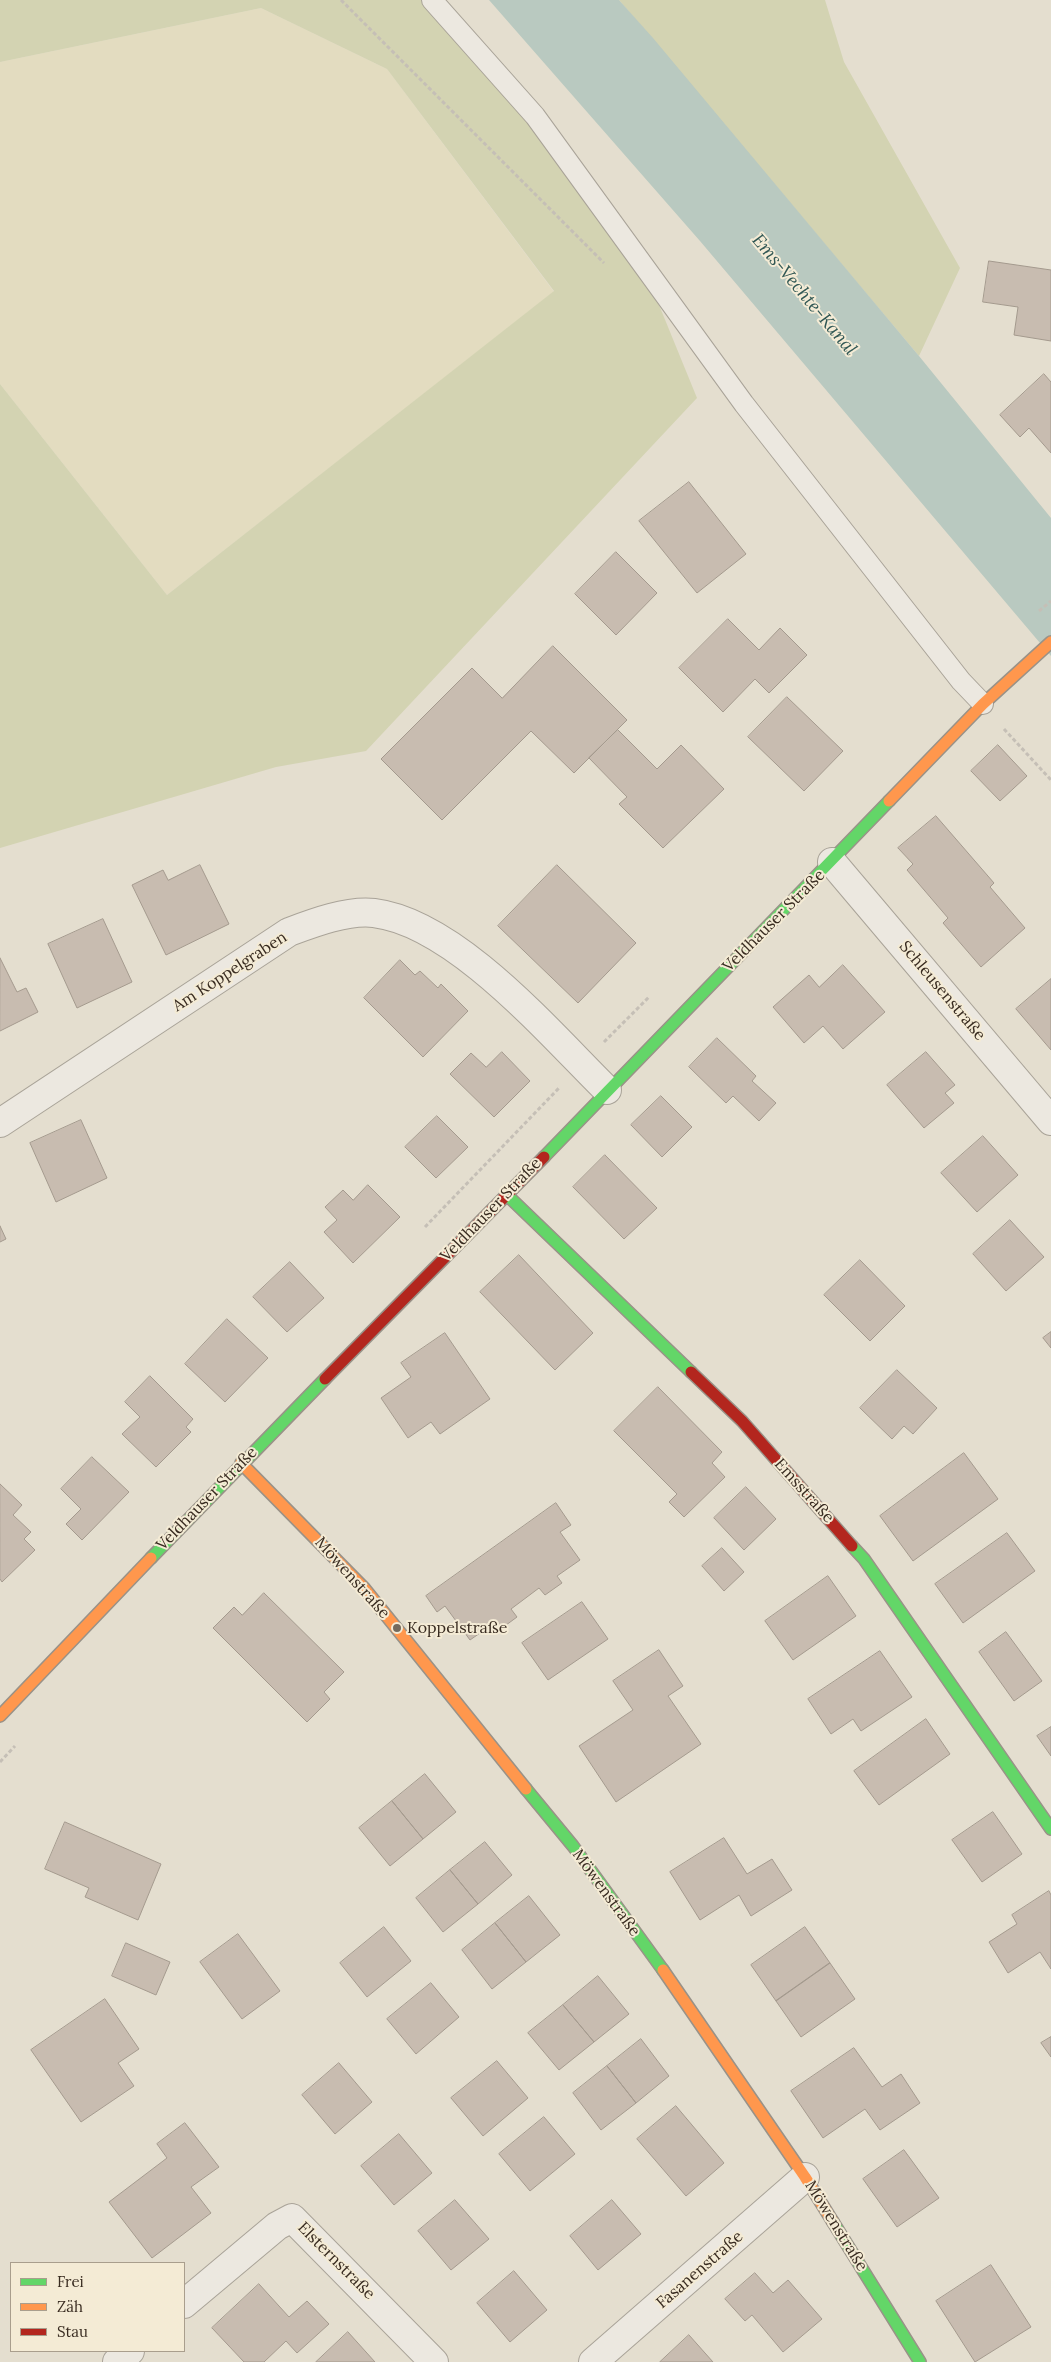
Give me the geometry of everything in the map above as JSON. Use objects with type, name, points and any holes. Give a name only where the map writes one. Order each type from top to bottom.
[{"type":"street","name":"Veldhauser Straße","points":[[0,1716],[241,1463],[507,1195],[607,1090],[832,862],[983,704],[1051,642]]},
{"type":"street","name":"Schleusenstraße","points":[[832,862],[1051,1121]]},
{"type":"street","name":"Am Koppelgraben","points":[[0,1123],[289,932],[328,918],[373,913],[408,923],[442,938],[496,980],[607,1090]]},
{"type":"street","name":"Emsstraße","points":[[507,1195],[742,1421],[864,1559],[1051,1829]]},
{"type":"street","name":"Möwenstraße","points":[[241,1463],[364,1588],[573,1846],[679,1992],[805,2178],[920,2362]]},
{"type":"street","name":"Fasanenstraße","points":[[593,2362],[805,2178]]},
{"type":"street","name":"Elsternstraße","points":[[185,2303],[277,2226],[292,2218],[434,2362]]},
{"type":"street","points":[[117,2362],[129,2352]]},
{"type":"lane","points":[[432,0],[535,116],[744,404],[961,681],[983,704]]},
{"type":"path","points":[[341,0],[605,265]]},
{"type":"path","points":[[1000,725],[1051,780]]},
{"type":"shaded area","points":[[261,8],[387,69],[554,292],[167,595],[0,384],[0,62]]},
{"type":"green space","points":[[0,0],[439,0],[628,229],[697,398],[366,751],[276,767],[0,848],[0,384],[167,595],[554,291],[387,69],[261,8],[0,62]]},
{"type":"green space","points":[[619,0],[825,0],[844,62],[960,268],[919,356]]},
{"type":"water","name":"Ems-Vechte-Kanal","points":[[489,0],[619,0],[653,38],[919,356],[1051,518],[1051,656],[700,241]]},
{"type":"building","points":[[989,261],[1051,270],[1051,341],[1014,335],[1018,307],[983,302]]},
{"type":"building","points":[[1044,374],[1051,382],[1051,453],[1029,428],[1020,437],[1000,415]]},
{"type":"building","points":[[689,482],[746,554],[697,593],[639,521]]},
{"type":"building","points":[[616,552],[657,593],[616,635],[575,594]]},
{"type":"building","points":[[728,619],[759,650],[780,628],[807,655],[769,693],[755,679],[723,712],[679,668]]},
{"type":"building","points":[[553,646],[627,720],[574,773],[531,731],[442,820],[381,759],[472,668],[502,698]]},
{"type":"building","points":[[787,697],[843,751],[804,791],[748,737]]},
{"type":"building","points":[[618,730],[657,769],[681,745],[724,789],[663,848],[619,804],[627,797],[589,758]]},
{"type":"building","points":[[998,745],[1027,776],[1000,801],[971,771]]},
{"type":"building","points":[[936,816],[994,883],[990,887],[1025,928],[981,967],[943,923],[948,918],[907,870],[913,864],[898,848]]},
{"type":"building","points":[[200,865],[229,924],[166,955],[132,885],[163,870],[168,880]]},
{"type":"building","points":[[557,865],[636,943],[578,1003],[498,926]]},
{"type":"building","points":[[103,919],[132,982],[77,1008],[48,944]]},
{"type":"building","points":[[0,958],[17,992],[26,988],[38,1012],[0,1031]]},
{"type":"building","points":[[400,960],[415,975],[420,971],[438,988],[441,984],[468,1011],[423,1057],[364,998]]},
{"type":"building","points":[[843,965],[885,1012],[843,1049],[823,1026],[804,1043],[773,1007],[809,975],[819,987]]},
{"type":"building","points":[[1051,979],[1051,1050],[1016,1009]]},
{"type":"building","points":[[717,1038],[756,1076],[752,1081],[776,1103],[759,1121],[733,1096],[726,1103],[689,1067]]},
{"type":"building","points":[[502,1052],[530,1081],[494,1117],[450,1074],[471,1053],[486,1067]]},
{"type":"building","points":[[926,1052],[955,1085],[945,1093],[954,1103],[924,1128],[887,1085]]},
{"type":"building","points":[[661,1096],[692,1127],[662,1157],[631,1125]]},
{"type":"building","points":[[437,1116],[468,1147],[436,1178],[405,1147]]},
{"type":"building","points":[[81,1120],[107,1178],[56,1202],[30,1143]]},
{"type":"building","points":[[983,1136],[1018,1175],[977,1212],[941,1173]]},
{"type":"building","points":[[605,1155],[657,1208],[624,1239],[573,1187]]},
{"type":"building","points":[[368,1185],[400,1217],[353,1263],[324,1232],[337,1220],[325,1207],[343,1190],[353,1200]]},
{"type":"building","points":[[1010,1220],[1044,1257],[1006,1291],[973,1254]]},
{"type":"building","points":[[0,1226],[6,1239],[0,1242]]},
{"type":"building","points":[[519,1255],[593,1333],[555,1370],[480,1292]]},
{"type":"building","points":[[860,1260],[905,1306],[870,1341],[824,1295]]},
{"type":"building","points":[[290,1262],[324,1298],[287,1332],[253,1297]]},
{"type":"building","points":[[227,1319],[268,1358],[225,1402],[185,1364]]},
{"type":"building","points":[[1051,1332],[1051,1348],[1043,1338]]},
{"type":"building","points":[[445,1333],[490,1399],[440,1434],[431,1422],[408,1438],[381,1398],[411,1377],[401,1363]]},
{"type":"building","points":[[897,1370],[937,1408],[913,1434],[904,1426],[892,1439],[860,1408]]},
{"type":"building","points":[[150,1376],[193,1419],[186,1427],[191,1432],[156,1467],[122,1434],[140,1417],[125,1402]]},
{"type":"building","points":[[658,1387],[722,1452],[712,1463],[725,1477],[684,1517],[669,1502],[677,1494],[614,1431]]},
{"type":"building","points":[[964,1453],[998,1499],[913,1561],[880,1516]]},
{"type":"building","points":[[92,1457],[129,1492],[82,1540],[66,1524],[81,1509],[61,1489]]},
{"type":"building","points":[[0,1484],[22,1505],[13,1515],[31,1532],[24,1539],[35,1550],[2,1582],[0,1579]]},
{"type":"building","points":[[746,1487],[776,1519],[744,1550],[714,1518]]},
{"type":"building","points":[[556,1503],[571,1525],[560,1532],[580,1560],[557,1576],[562,1583],[545,1595],[539,1588],[511,1609],[517,1617],[498,1631],[493,1624],[470,1640],[445,1606],[437,1612],[426,1596]]},
{"type":"building","points":[[1007,1533],[1035,1571],[963,1623],[935,1584]]},
{"type":"building","points":[[722,1548],[744,1572],[724,1591],[702,1566]]},
{"type":"building","points":[[828,1576],[856,1616],[793,1660],[765,1621]]},
{"type":"building","points":[[264,1593],[344,1672],[324,1692],[330,1699],[307,1722],[213,1628],[234,1607],[242,1615]]},
{"type":"building","points":[[582,1602],[608,1639],[548,1680],[522,1643]]},
{"type":"building","points":[[1006,1632],[1042,1681],[1014,1701],[979,1652]]},
{"type":"building","points":[[659,1650],[683,1686],[668,1696],[701,1744],[616,1802],[579,1746],[633,1710],[613,1681]]},
{"type":"building","points":[[880,1651],[912,1697],[861,1731],[853,1719],[831,1734],[808,1699]]},
{"type":"building","points":[[926,1719],[950,1754],[879,1805],[854,1771]]},
{"type":"building","points":[[1051,1727],[1051,1756],[1037,1736]]},
{"type":"building","points":[[425,1774],[456,1812],[423,1839],[392,1801]]},
{"type":"building","points":[[392,1801],[423,1839],[390,1866],[359,1828]]},
{"type":"building","points":[[993,1812],[1022,1854],[982,1882],[952,1840]]},
{"type":"building","points":[[65,1822],[161,1864],[138,1920],[85,1897],[89,1888],[45,1869]]},
{"type":"building","points":[[724,1838],[747,1874],[772,1859],[792,1890],[751,1916],[739,1895],[700,1920],[670,1872]]},
{"type":"building","points":[[485,1842],[512,1875],[478,1904],[450,1870]]},
{"type":"building","points":[[450,1870],[478,1904],[443,1932],[416,1898]]},
{"type":"building","points":[[1049,1891],[1051,1895],[1051,1969],[1040,1952],[1008,1973],[989,1942],[1017,1924],[1012,1915]]},
{"type":"building","points":[[529,1896],[560,1935],[526,1962],[495,1923]]},
{"type":"building","points":[[495,1923],[526,1962],[492,1989],[462,1950]]},
{"type":"building","points":[[384,1927],[411,1961],[367,1997],[340,1963]]},
{"type":"building","points":[[805,1927],[830,1963],[776,2001],[751,1965]]},
{"type":"building","points":[[238,1934],[280,1991],[242,2019],[200,1962]]},
{"type":"building","points":[[126,1943],[170,1962],[156,1995],[112,1976]]},
{"type":"building","points":[[830,1963],[855,1999],[801,2037],[776,2001]]},
{"type":"building","points":[[598,1976],[629,2014],[594,2042],[563,2005]]},
{"type":"building","points":[[431,1983],[459,2017],[416,2054],[387,2019]]},
{"type":"building","points":[[105,1999],[139,2049],[118,2063],[134,2086],[81,2122],[31,2050]]},
{"type":"building","points":[[563,2005],[594,2042],[559,2070],[528,2033]]},
{"type":"building","points":[[1051,2037],[1051,2057],[1041,2043]]},
{"type":"building","points":[[641,2039],[669,2076],[636,2103],[607,2066]]},
{"type":"building","points":[[854,2048],[882,2087],[901,2074],[920,2103],[880,2130],[865,2109],[823,2138],[791,2091]]},
{"type":"building","points":[[497,2061],[528,2098],[483,2136],[451,2098]]},
{"type":"building","points":[[339,2063],[372,2102],[335,2134],[302,2095]]},
{"type":"building","points":[[607,2066],[636,2103],[601,2130],[573,2093]]},
{"type":"building","points":[[676,2106],[724,2163],[686,2196],[637,2139]]},
{"type":"building","points":[[544,2117],[575,2154],[530,2191],[499,2154]]},
{"type":"building","points":[[185,2123],[219,2167],[191,2187],[211,2213],[152,2258],[109,2202],[167,2158],[157,2144]]},
{"type":"building","points":[[399,2134],[432,2173],[394,2205],[361,2166]]},
{"type":"building","points":[[904,2150],[939,2198],[897,2227],[863,2179]]},
{"type":"building","points":[[455,2200],[489,2239],[451,2270],[418,2231]]},
{"type":"building","points":[[612,2200],[641,2234],[598,2270],[570,2236]]},
{"type":"building","points":[[991,2265],[1031,2327],[975,2362],[936,2301]]},
{"type":"building","points":[[514,2271],[547,2310],[510,2342],[477,2303]]},
{"type":"building","points":[[755,2273],[773,2293],[788,2280],[822,2319],[783,2352],[752,2315],[745,2321],[725,2299]]},
{"type":"building","points":[[259,2284],[289,2317],[307,2301],[329,2324],[297,2353],[286,2341],[264,2362],[244,2362],[212,2328]]},
{"type":"building","points":[[348,2332],[375,2362],[316,2362]]},
{"type":"building","points":[[689,2335],[713,2362],[660,2362]]},
{"type":"traffic: fast","points":[[544,1157],[889,801]]},
{"type":"traffic: fast","points":[[507,1195],[691,1372]]},
{"type":"traffic: fast","points":[[151,1558],[325,1379]]},
{"type":"traffic: fast","points":[[852,1546],[864,1559],[1051,1829]]},
{"type":"traffic: fast","points":[[526,1789],[573,1846],[663,1970]]},
{"type":"traffic: fast","points":[[833,2222],[920,2362]]},
{"type":"traffic: slow","points":[[889,801],[983,704],[1051,642]]},
{"type":"traffic: slow","points":[[241,1463],[364,1588],[526,1789]]},
{"type":"traffic: slow","points":[[0,1716],[151,1558]]},
{"type":"traffic: slow","points":[[663,1970],[805,2177],[833,2222]]},
{"type":"traffic: jam","points":[[325,1379],[544,1157]]},
{"type":"traffic: jam","points":[[691,1372],[742,1421],[852,1546]]},
{"type":"place","name":"Koppelstraße","points":[[397,1628]]}]
